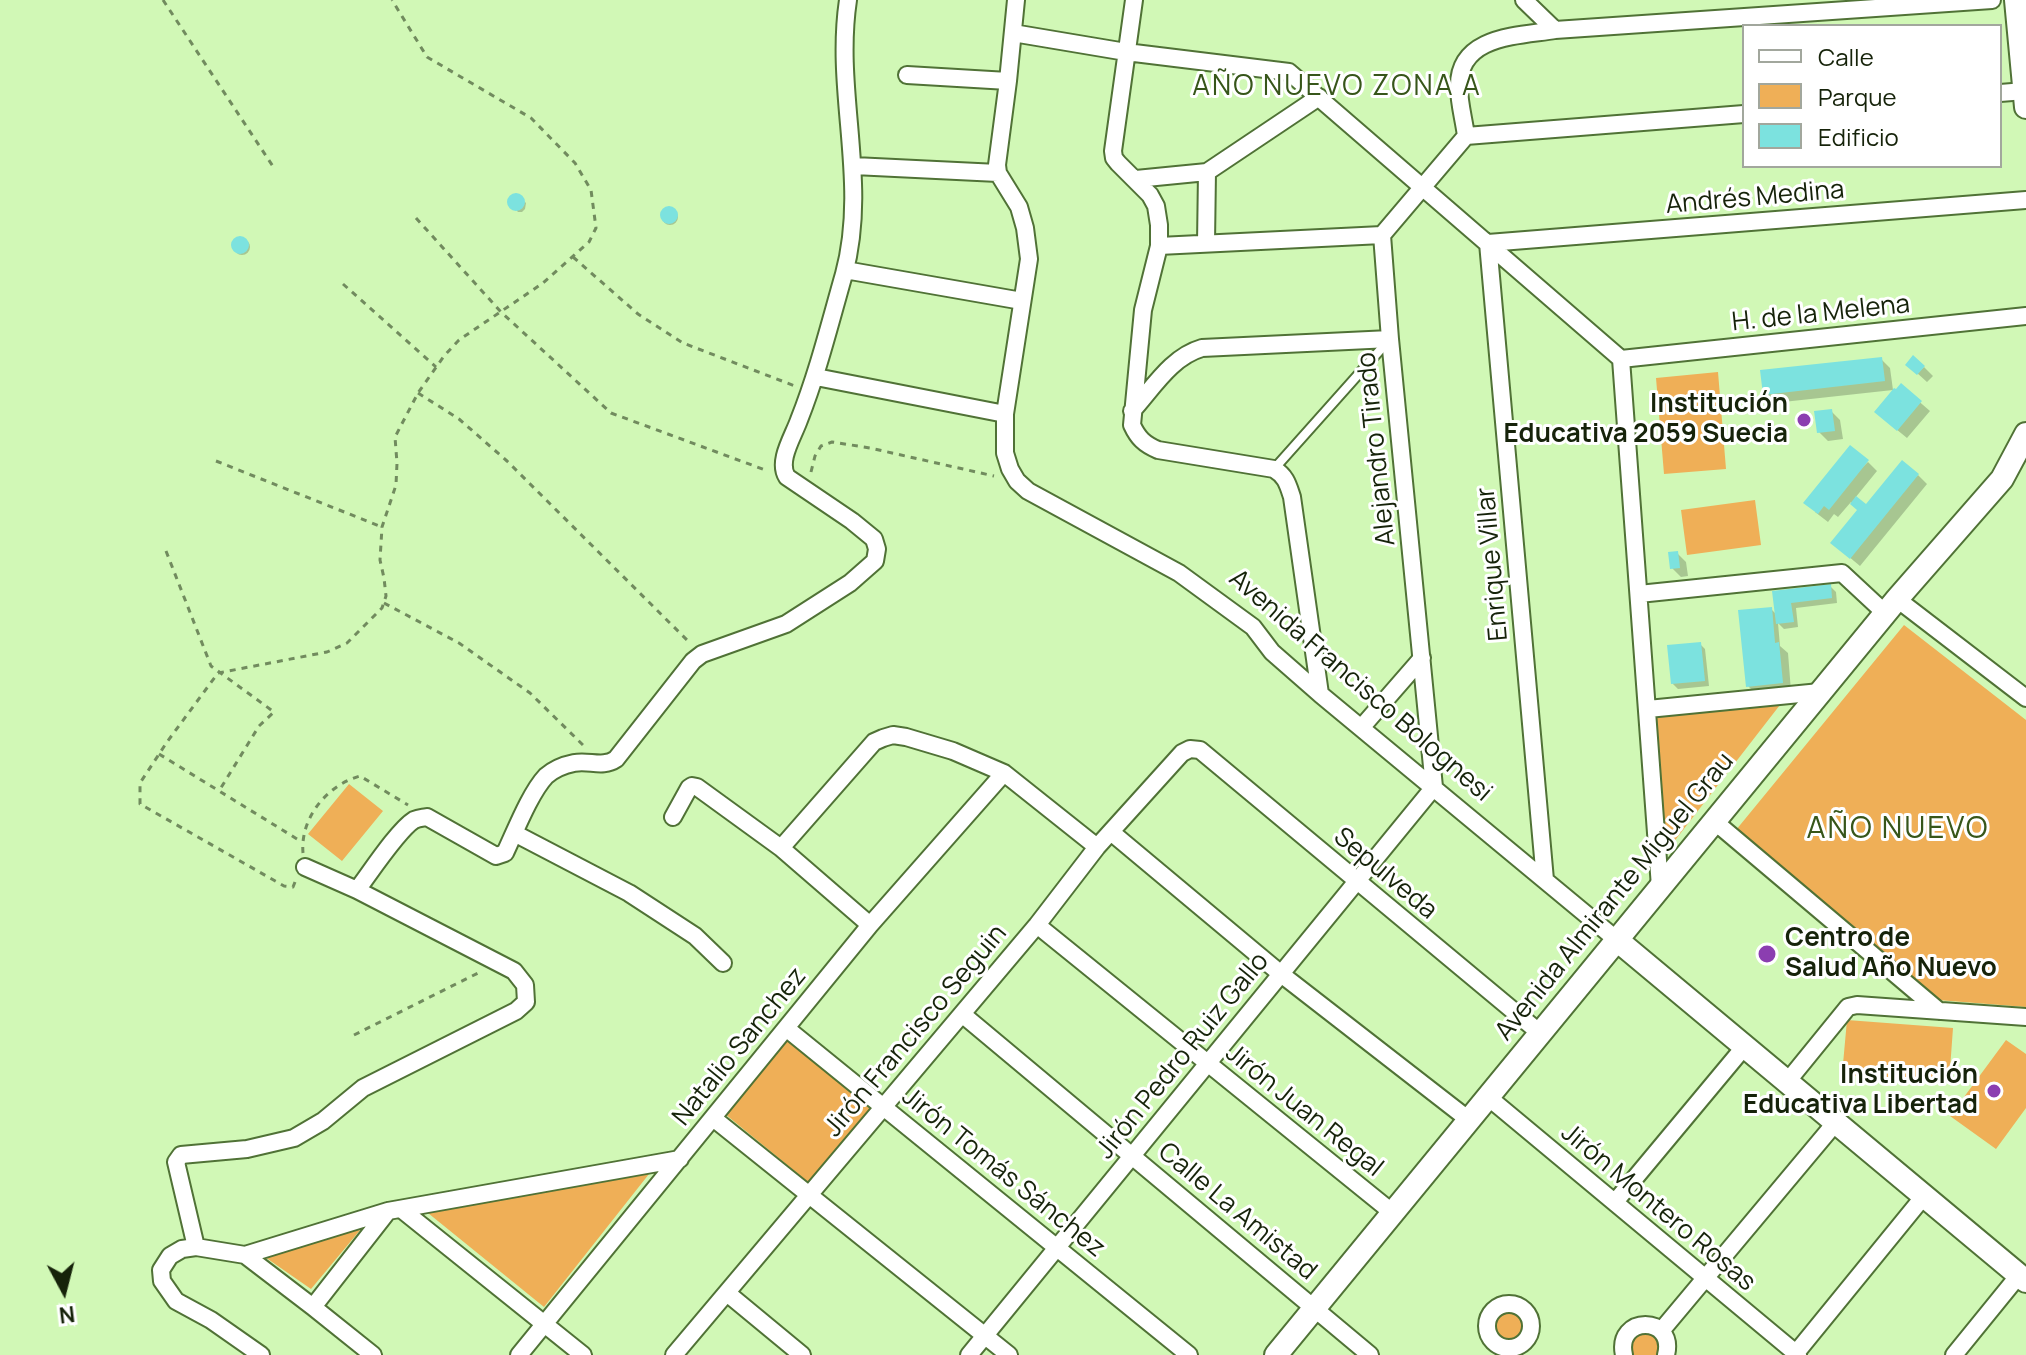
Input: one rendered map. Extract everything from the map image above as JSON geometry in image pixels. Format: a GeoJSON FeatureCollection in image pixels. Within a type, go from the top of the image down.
{"type":"FeatureCollection","features":[{"type":"Feature","properties":{"kind":"street"},"geometry":{"type":"LineString","coordinates":[[357,890],[411,822],[427,817],[496,856],[505,853],[537,789],[547,776],[565,765],[586,762],[609,764],[702,654],[786,624],[850,583],[875,561],[877,549],[874,539],[787,477],[783,471],[785,456],[813,384],[851,242],[854,166],[844,68],[848,0]]}},
{"type":"Feature","properties":{"kind":"street"},"geometry":{"type":"LineString","coordinates":[[1016,0],[997,165],[998,173],[1019,207],[1029,259],[1005,414],[1005,453],[1017,481]]}},
{"type":"Feature","properties":{"kind":"street"},"geometry":{"type":"LineString","coordinates":[[1134,0],[1113,151],[1114,158],[1136,179],[1156,206],[1159,246],[1143,310],[1132,425],[1146,445],[1175,453],[1274,469],[1287,480],[1320,694]]}},
{"type":"Feature","properties":{"kind":"street"},"geometry":{"type":"LineString","coordinates":[[1524,0],[1555,30]]}},
{"type":"Feature","properties":{"kind":"street"},"geometry":{"type":"LineString","coordinates":[[1466,136],[1459,85],[1462,67],[1473,51],[1489,41],[1555,30],[1905,3],[1992,0]]}},
{"type":"Feature","properties":{"kind":"street"},"geometry":{"type":"LineString","coordinates":[[2002,93],[2025,99],[2016,0]]}},
{"type":"Feature","properties":{"kind":"street"},"geometry":{"type":"LineString","coordinates":[[1013,33],[1126,52],[1289,72],[1621,359],[1660,887]]}},
{"type":"Feature","properties":{"kind":"street"},"geometry":{"type":"LineString","coordinates":[[907,75],[1008,81]]}},
{"type":"Feature","properties":{"kind":"street"},"geometry":{"type":"LineString","coordinates":[[1136,179],[1207,172],[1319,97]]}},
{"type":"Feature","properties":{"kind":"street"},"geometry":{"type":"LineString","coordinates":[[1159,246],[1382,235],[1466,136],[1742,114]]}},
{"type":"Feature","properties":{"kind":"street"},"geometry":{"type":"LineString","coordinates":[[854,166],[998,173]]}},
{"type":"Feature","properties":{"kind":"street"},"geometry":{"type":"LineString","coordinates":[[1206,243],[1207,172]]}},
{"type":"Feature","properties":{"kind":"street","name":"Andrés Medina"},"geometry":{"type":"LineString","coordinates":[[1488,243],[2026,200]]}},
{"type":"Feature","properties":{"kind":"street","name":"Alejandro Tirado"},"geometry":{"type":"LineString","coordinates":[[1382,235],[1434,787]]}},
{"type":"Feature","properties":{"kind":"street","name":"Enrique Villar"},"geometry":{"type":"LineString","coordinates":[[1488,243],[1545,880]]}},
{"type":"Feature","properties":{"kind":"street"},"geometry":{"type":"LineString","coordinates":[[845,270],[1022,301]]}},
{"type":"Feature","properties":{"kind":"street","name":"H. de la Melena"},"geometry":{"type":"LineString","coordinates":[[1621,359],[2026,316]]}},
{"type":"Feature","properties":{"kind":"street"},"geometry":{"type":"LineString","coordinates":[[1132,411],[1178,359],[1202,348],[1390,339]]}},
{"type":"Feature","properties":{"kind":"street"},"geometry":{"type":"LineString","coordinates":[[813,384],[1005,414]]}},
{"type":"Feature","properties":{"kind":"street","name":"Avenida Almirante Miguel Grau"},"geometry":{"type":"LineString","coordinates":[[1276,1355],[1891,606],[2002,479],[2026,434]]}},
{"type":"Feature","properties":{"kind":"street","name":"Avenida Almirante Miguel Grau"},"geometry":{"type":"LineString","coordinates":[[2002,479],[2026,470]]}},
{"type":"Feature","properties":{"kind":"street","name":"Avenida Francisco Bolognesi"},"geometry":{"type":"LineString","coordinates":[[1017,481],[1028,491],[1179,573],[1253,627],[1272,652],[1320,694],[2023,1278]]}},
{"type":"Feature","properties":{"kind":"street"},"geometry":{"type":"LineString","coordinates":[[1639,594],[1842,573],[2026,698]]}},
{"type":"Feature","properties":{"kind":"street"},"geometry":{"type":"LineString","coordinates":[[1361,728],[1422,658]]}},
{"type":"Feature","properties":{"kind":"street"},"geometry":{"type":"LineString","coordinates":[[1648,709],[1820,692]]}},
{"type":"Feature","properties":{"kind":"street"},"geometry":{"type":"LineString","coordinates":[[781,848],[874,742],[893,735],[953,751],[1004,773],[1097,847]]}},
{"type":"Feature","properties":{"kind":"street","name":"Jirón Francisco Seguin"},"geometry":{"type":"LineString","coordinates":[[674,1355],[1037,925],[1097,847],[1182,753],[1190,749],[1200,750]]}},
{"type":"Feature","properties":{"kind":"street","name":"Sepulveda"},"geometry":{"type":"LineString","coordinates":[[1200,750],[1540,1033]]}},
{"type":"Feature","properties":{"kind":"street","name":"Natalio Sanchez"},"geometry":{"type":"LineString","coordinates":[[519,1355],[870,925],[1004,773]]}},
{"type":"Feature","properties":{"kind":"street"},"geometry":{"type":"LineString","coordinates":[[673,817],[689,788],[697,787],[781,848],[870,925]]}},
{"type":"Feature","properties":{"kind":"street","name":"Jirón Pedro Ruiz Gallo"},"geometry":{"type":"LineString","coordinates":[[969,1355],[1434,787]]}},
{"type":"Feature","properties":{"kind":"street"},"geometry":{"type":"LineString","coordinates":[[1714,821],[1939,1011]]}},
{"type":"Feature","properties":{"kind":"street"},"geometry":{"type":"LineString","coordinates":[[1111,832],[1281,974],[1469,1120]]}},
{"type":"Feature","properties":{"kind":"street"},"geometry":{"type":"LineString","coordinates":[[514,833],[629,893],[695,936],[723,963]]}},
{"type":"Feature","properties":{"kind":"street"},"geometry":{"type":"LineString","coordinates":[[196,1247],[176,1162],[178,1158],[187,1154],[247,1149],[294,1138],[323,1121],[363,1088],[516,1011],[526,1002],[525,985],[514,971],[357,890],[305,867]]}},
{"type":"Feature","properties":{"kind":"street","name":"Jirón Juan Regal"},"geometry":{"type":"LineString","coordinates":[[1037,925],[1393,1213]]}},
{"type":"Feature","properties":{"kind":"street"},"geometry":{"type":"LineString","coordinates":[[1787,1082],[1848,1007],[1857,1005],[2026,1017]]}},
{"type":"Feature","properties":{"kind":"street","name":"Calle La Amistad"},"geometry":{"type":"LineString","coordinates":[[962,1014],[1370,1355]]}},
{"type":"Feature","properties":{"kind":"street","name":"Jirón Tomás Sánchez"},"geometry":{"type":"LineString","coordinates":[[786,1028],[1189,1355]]}},
{"type":"Feature","properties":{"kind":"street"},"geometry":{"type":"LineString","coordinates":[[1615,1202],[1745,1046]]}},
{"type":"Feature","properties":{"kind":"street","name":"Jirón Montero Rosas"},"geometry":{"type":"LineString","coordinates":[[1488,1097],[1797,1354]]}},
{"type":"Feature","properties":{"kind":"street"},"geometry":{"type":"LineString","coordinates":[[713,1118],[1009,1355]]}},
{"type":"Feature","properties":{"kind":"street"},"geometry":{"type":"LineString","coordinates":[[1661,1331],[1836,1122]]}},
{"type":"Feature","properties":{"kind":"street"},"geometry":{"type":"LineString","coordinates":[[261,1355],[211,1320],[176,1301],[162,1281],[161,1270],[170,1256],[182,1249],[196,1247],[245,1255],[395,1210],[680,1159]]}},
{"type":"Feature","properties":{"kind":"street"},"geometry":{"type":"LineString","coordinates":[[1797,1354],[1924,1196]]}},
{"type":"Feature","properties":{"kind":"street"},"geometry":{"type":"LineString","coordinates":[[313,1307],[395,1210]]}},
{"type":"Feature","properties":{"kind":"street"},"geometry":{"type":"LineString","coordinates":[[395,1210],[583,1355]]}},
{"type":"Feature","properties":{"kind":"street"},"geometry":{"type":"LineString","coordinates":[[245,1255],[373,1355]]}},
{"type":"Feature","properties":{"kind":"street"},"geometry":{"type":"LineString","coordinates":[[1954,1355],[2023,1278]]}},
{"type":"Feature","properties":{"kind":"street"},"geometry":{"type":"LineString","coordinates":[[727,1293],[802,1355]]}},
{"type":"Feature","properties":{"kind":"street"},"geometry":{"type":"LineString","coordinates":[[1624,1355],[1624,1339],[1628,1332],[1648,1324],[1661,1331],[1667,1344],[1666,1355]]}},
{"type":"Feature","properties":{"kind":"lane"},"geometry":{"type":"LineString","coordinates":[[1274,469],[1390,339]]}},
{"type":"Feature","properties":{"kind":"path"},"geometry":{"type":"LineString","coordinates":[[163,0],[274,168]]}},
{"type":"Feature","properties":{"kind":"path"},"geometry":{"type":"LineString","coordinates":[[392,0],[427,57],[531,118],[575,163],[591,190],[596,228],[589,242],[543,283],[459,340],[418,393],[395,437],[396,485],[382,527],[380,560],[386,596],[375,615],[347,643],[327,652],[218,673],[140,783],[140,804],[284,886],[293,887],[305,867],[302,842],[309,819],[321,799],[349,779],[360,776],[427,817]]}},
{"type":"Feature","properties":{"kind":"path"},"geometry":{"type":"LineString","coordinates":[[416,218],[501,312],[611,413],[787,477]]}},
{"type":"Feature","properties":{"kind":"path"},"geometry":{"type":"LineString","coordinates":[[573,256],[638,314],[683,343],[813,384]]}},
{"type":"Feature","properties":{"kind":"path"},"geometry":{"type":"LineString","coordinates":[[343,284],[436,367]]}},
{"type":"Feature","properties":{"kind":"path"},"geometry":{"type":"LineString","coordinates":[[418,393],[459,419],[507,461],[702,654]]}},
{"type":"Feature","properties":{"kind":"path"},"geometry":{"type":"LineString","coordinates":[[805,490],[815,456],[821,446],[832,442],[1017,481]]}},
{"type":"Feature","properties":{"kind":"path"},"geometry":{"type":"LineString","coordinates":[[216,461],[382,527]]}},
{"type":"Feature","properties":{"kind":"path"},"geometry":{"type":"LineString","coordinates":[[166,551],[211,666],[274,712],[259,726],[219,791]]}},
{"type":"Feature","properties":{"kind":"path"},"geometry":{"type":"LineString","coordinates":[[384,603],[459,643],[530,693],[587,749],[586,762]]}},
{"type":"Feature","properties":{"kind":"path"},"geometry":{"type":"LineString","coordinates":[[159,754],[302,842]]}},
{"type":"Feature","properties":{"kind":"path"},"geometry":{"type":"LineString","coordinates":[[354,1035],[499,963]]}},
{"type":"Feature","properties":{"kind":"green space"},"geometry":{"type":"Polygon","coordinates":[[[1718,372],[1726,469],[1664,474],[1656,378],[1718,372]]]}},
{"type":"Feature","properties":{"kind":"green space"},"geometry":{"type":"Polygon","coordinates":[[[1755,500],[1761,545],[1687,555],[1681,510],[1755,500]]]}},
{"type":"Feature","properties":{"kind":"green space"},"geometry":{"type":"Polygon","coordinates":[[[1904,625],[2026,720],[2026,1007],[1938,1000],[1736,830],[1904,625]]]}},
{"type":"Feature","properties":{"kind":"green space"},"geometry":{"type":"Polygon","coordinates":[[[1783,701],[1666,852],[1655,716],[1783,701]]]}},
{"type":"Feature","properties":{"kind":"green space"},"geometry":{"type":"Polygon","coordinates":[[[349,784],[383,811],[342,861],[308,834],[349,784]]]}},
{"type":"Feature","properties":{"kind":"green space"},"geometry":{"type":"Polygon","coordinates":[[[1847,1020],[1953,1028],[1949,1083],[1842,1075],[1847,1020]]]}},
{"type":"Feature","properties":{"kind":"green space"},"geometry":{"type":"Polygon","coordinates":[[[788,1040],[870,1109],[808,1182],[725,1114],[788,1040]]]}},
{"type":"Feature","properties":{"kind":"green space"},"geometry":{"type":"Polygon","coordinates":[[[2006,1040],[2026,1054],[2026,1108],[1996,1149],[1950,1116],[2006,1040]]]}},
{"type":"Feature","properties":{"kind":"green space"},"geometry":{"type":"Polygon","coordinates":[[[649,1174],[544,1307],[428,1213],[649,1174]]]}},
{"type":"Feature","properties":{"kind":"green space"},"geometry":{"type":"Polygon","coordinates":[[[361,1229],[311,1289],[262,1255],[361,1229]]]}},
{"type":"Feature","properties":{"kind":"green space"},"geometry":{"type":"Polygon","coordinates":[[[1509,1311],[1519,1315],[1523,1325],[1519,1335],[1509,1339],[1499,1335],[1495,1325],[1499,1315],[1509,1311]]]}},
{"type":"Feature","properties":{"kind":"green space"},"geometry":{"type":"Polygon","coordinates":[[[1646,1330],[1660,1338],[1659,1355],[1631,1355],[1632,1336],[1646,1330]]]}},
{"type":"Feature","properties":{"kind":"building"},"geometry":{"type":"Polygon","coordinates":[[[516,193],[525,202],[516,211],[507,202],[516,193]]]}},
{"type":"Feature","properties":{"kind":"building"},"geometry":{"type":"Polygon","coordinates":[[[669,206],[678,215],[669,224],[660,215],[669,206]]]}},
{"type":"Feature","properties":{"kind":"building"},"geometry":{"type":"Polygon","coordinates":[[[240,236],[249,245],[240,254],[231,245],[240,236]]]}},
{"type":"Feature","properties":{"kind":"building"},"geometry":{"type":"Polygon","coordinates":[[[1913,355],[1925,366],[1917,375],[1905,365],[1913,355]]]}},
{"type":"Feature","properties":{"kind":"building"},"geometry":{"type":"Polygon","coordinates":[[[1882,357],[1885,381],[1763,395],[1760,370],[1882,357]]]}},
{"type":"Feature","properties":{"kind":"building"},"geometry":{"type":"Polygon","coordinates":[[[1901,383],[1922,401],[1897,431],[1874,412],[1901,383]]]}},
{"type":"Feature","properties":{"kind":"building"},"geometry":{"type":"Polygon","coordinates":[[[1832,409],[1835,431],[1817,433],[1814,411],[1832,409]]]}},
{"type":"Feature","properties":{"kind":"building"},"geometry":{"type":"Polygon","coordinates":[[[1850,445],[1869,460],[1829,510],[1824,506],[1818,514],[1803,503],[1850,445]]]}},
{"type":"Feature","properties":{"kind":"building"},"geometry":{"type":"Polygon","coordinates":[[[1902,460],[1919,474],[1850,559],[1830,543],[1857,510],[1850,504],[1856,496],[1866,504],[1902,460]]]}},
{"type":"Feature","properties":{"kind":"building"},"geometry":{"type":"Polygon","coordinates":[[[1678,551],[1680,568],[1670,569],[1668,552],[1678,551]]]}},
{"type":"Feature","properties":{"kind":"building"},"geometry":{"type":"Polygon","coordinates":[[[1831,584],[1832,598],[1791,603],[1794,622],[1776,624],[1772,591],[1831,584]]]}},
{"type":"Feature","properties":{"kind":"building"},"geometry":{"type":"Polygon","coordinates":[[[1772,607],[1783,683],[1746,687],[1738,610],[1772,607]]]}},
{"type":"Feature","properties":{"kind":"building"},"geometry":{"type":"Polygon","coordinates":[[[1701,642],[1705,681],[1671,684],[1667,645],[1701,642]]]}},
{"type":"Feature","properties":{"kind":"place","name":"Institución Educativa 2059 Suecia"},"geometry":{"type":"Point","coordinates":[1804,420]}},
{"type":"Feature","properties":{"kind":"place","name":"Centro de Salud Año Nuevo"},"geometry":{"type":"Point","coordinates":[1767,954]}},
{"type":"Feature","properties":{"kind":"place","name":"Institución Educativa Libertad"},"geometry":{"type":"Point","coordinates":[1994,1091]}},
{"type":"Feature","properties":{"kind":"district","name":"AÑO NUEVO ZONA A"},"geometry":{"type":"Point","coordinates":[1337,87]}},
{"type":"Feature","properties":{"kind":"district","name":"AÑO NUEVO"},"geometry":{"type":"Point","coordinates":[1898,830]}}]}
